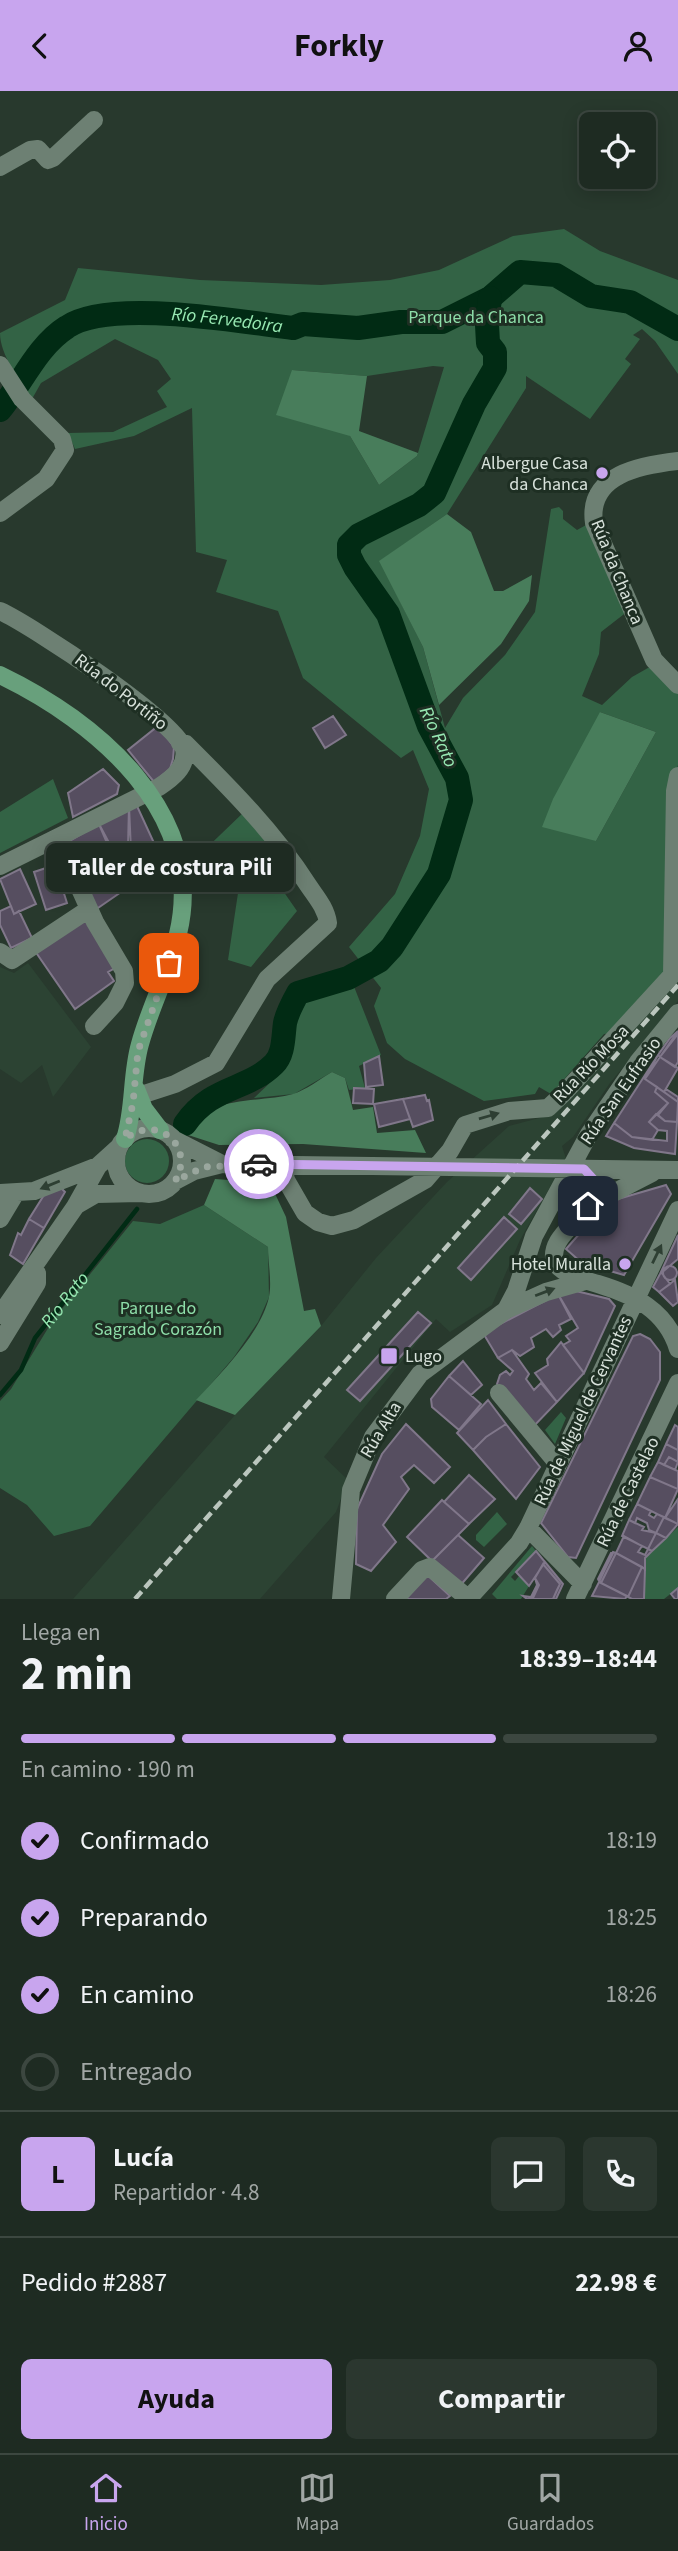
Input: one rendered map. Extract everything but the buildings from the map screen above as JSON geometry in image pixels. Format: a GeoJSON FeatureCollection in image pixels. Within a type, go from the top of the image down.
{"type":"FeatureCollection","features":[{"type":"Feature","properties":{"kind":"main road"},"geometry":{"type":"LineString","coordinates":[[0,675],[52,702],[79,720],[119,757],[148,793],[163,818],[177,858],[182,881],[182,908],[176,944],[138,1051],[136,1089],[122,1143]]}},
{"type":"Feature","properties":{"kind":"main road"},"geometry":{"type":"LineString","coordinates":[[136,1089],[167,1134]]}},
{"type":"Feature","properties":{"kind":"street"},"geometry":{"type":"LineString","coordinates":[[0,167],[30,150],[38,149],[48,160],[53,158],[94,120]]}},
{"type":"Feature","properties":{"kind":"street"},"geometry":{"type":"LineString","coordinates":[[0,513],[46,479],[65,450],[62,439],[22,399],[3,370]]}},
{"type":"Feature","properties":{"kind":"street","name":"Rúa da Chanca"},"geometry":{"type":"LineString","coordinates":[[678,461],[620,472],[597,497],[592,514],[654,660],[678,685]]}},
{"type":"Feature","properties":{"kind":"street","name":"Rúa do Portiño"},"geometry":{"type":"LineString","coordinates":[[0,611],[54,640],[159,721],[180,743],[184,751],[181,769],[172,779],[148,793]]}},
{"type":"Feature","properties":{"kind":"street"},"geometry":{"type":"LineString","coordinates":[[136,1089],[175,1084],[216,1063],[267,979],[328,923],[323,908],[273,836],[187,744],[180,743]]}},
{"type":"Feature","properties":{"kind":"street","name":"Rúa Río Mosa"},"geometry":{"type":"LineString","coordinates":[[284,1164],[286,1180],[305,1213],[318,1222],[332,1226],[354,1220],[422,1173],[450,1151],[465,1125],[509,1111],[548,1108],[672,975],[675,791],[678,776]]}},
{"type":"Feature","properties":{"kind":"street"},"geometry":{"type":"LineString","coordinates":[[0,866],[148,793]]}},
{"type":"Feature","properties":{"kind":"street"},"geometry":{"type":"LineString","coordinates":[[57,838],[89,909],[124,971],[125,983],[116,1003],[94,1025]]}},
{"type":"Feature","properties":{"kind":"street"},"geometry":{"type":"LineString","coordinates":[[0,952],[12,960],[89,909]]}},
{"type":"Feature","properties":{"kind":"street","name":"Rúa San Eufrasio"},"geometry":{"type":"LineString","coordinates":[[506,1310],[516,1291],[534,1236],[589,1134],[638,1062],[675,1019]]}},
{"type":"Feature","properties":{"kind":"street"},"geometry":{"type":"LineString","coordinates":[[0,1315],[75,1207],[98,1166],[141,1129],[167,1134],[222,1164]]}},
{"type":"Feature","properties":{"kind":"street"},"geometry":{"type":"LineString","coordinates":[[167,1134],[178,1146],[182,1164],[175,1181]]}},
{"type":"Feature","properties":{"kind":"street"},"geometry":{"type":"LineString","coordinates":[[122,1143],[116,1165],[119,1175],[129,1188],[140,1193]]}},
{"type":"Feature","properties":{"kind":"street"},"geometry":{"type":"LineString","coordinates":[[75,1207],[96,1194],[159,1192],[194,1171],[222,1164],[284,1164],[422,1173],[584,1169],[678,1170]]}},
{"type":"Feature","properties":{"kind":"street"},"geometry":{"type":"LineString","coordinates":[[0,1219],[8,1193],[34,1191],[98,1166]]}},
{"type":"Feature","properties":{"kind":"street"},"geometry":{"type":"LineString","coordinates":[[584,1169],[596,1182],[588,1206],[561,1240],[553,1258],[563,1271],[636,1298],[663,1318],[678,1349]]}},
{"type":"Feature","properties":{"kind":"street"},"geometry":{"type":"LineString","coordinates":[[588,1206],[654,1171]]}},
{"type":"Feature","properties":{"kind":"street","name":"Rúa de Miguel de Cervantes"},"geometry":{"type":"LineString","coordinates":[[468,1599],[519,1543],[678,1210]]}},
{"type":"Feature","properties":{"kind":"street"},"geometry":{"type":"LineString","coordinates":[[0,1343],[37,1283],[36,1264]]}},
{"type":"Feature","properties":{"kind":"street"},"geometry":{"type":"LineString","coordinates":[[506,1310],[546,1292],[586,1280]]}},
{"type":"Feature","properties":{"kind":"street","name":"Rúa Alta"},"geometry":{"type":"LineString","coordinates":[[341,1599],[351,1490],[373,1437],[420,1374],[506,1310]]}},
{"type":"Feature","properties":{"kind":"street","name":"Rúa de Castelao"},"geometry":{"type":"LineString","coordinates":[[579,1591],[678,1383]]}},
{"type":"Feature","properties":{"kind":"street"},"geometry":{"type":"LineString","coordinates":[[499,1393],[558,1464]]}},
{"type":"Feature","properties":{"kind":"street"},"geometry":{"type":"LineString","coordinates":[[527,1528],[579,1591]]}},
{"type":"Feature","properties":{"kind":"street"},"geometry":{"type":"LineString","coordinates":[[395,1599],[422,1570],[430,1567],[468,1599]]}},
{"type":"Feature","properties":{"kind":"shaded area"},"geometry":{"type":"Polygon","coordinates":[[[28,963],[91,1047],[53,1097],[42,1065],[21,1083],[0,1069],[0,967],[14,973],[28,963]]]}},
{"type":"Feature","properties":{"kind":"shaded area"},"geometry":{"type":"Polygon","coordinates":[[[678,974],[678,1001],[610,1083],[573,1137],[562,1146],[566,1159],[520,1240],[492,1305],[450,1332],[436,1319],[324,1457],[348,1480],[336,1512],[260,1599],[73,1599],[235,1415],[321,1326],[376,1258],[447,1182],[509,1126],[543,1117],[678,974]]]}},
{"type":"Feature","properties":{"kind":"green space","name":"Parque da Chanca"},"geometry":{"type":"Polygon","coordinates":[[[564,229],[600,251],[678,280],[678,374],[655,341],[642,329],[633,335],[640,339],[625,359],[631,364],[590,419],[526,376],[526,388],[447,514],[380,561],[423,647],[445,728],[463,698],[505,655],[535,612],[551,509],[559,507],[563,511],[563,519],[577,530],[588,524],[628,611],[601,632],[599,654],[582,696],[602,705],[632,677],[655,664],[678,691],[678,765],[672,788],[669,971],[615,1033],[604,1034],[551,1094],[539,1087],[535,1094],[484,1101],[405,1059],[387,1043],[374,1006],[381,988],[349,947],[395,894],[420,836],[429,789],[413,750],[401,758],[303,678],[278,611],[216,592],[227,560],[196,552],[192,408],[134,436],[75,449],[68,433],[113,432],[167,407],[157,391],[171,379],[158,360],[115,339],[41,383],[32,399],[7,359],[0,333],[65,300],[78,268],[200,280],[321,285],[390,280],[439,270],[513,236],[564,229]],[[433,366],[367,376],[292,370],[350,436],[379,485],[417,456],[444,367],[433,366]],[[600,712],[596,841],[656,732],[600,712]]]}},
{"type":"Feature","properties":{"kind":"green space"},"geometry":{"type":"Polygon","coordinates":[[[292,370],[367,376],[359,431],[418,453],[417,456],[379,485],[350,436],[276,415],[292,370]]]}},
{"type":"Feature","properties":{"kind":"green space"},"geometry":{"type":"Polygon","coordinates":[[[447,514],[471,532],[494,591],[503,591],[532,575],[529,601],[501,644],[439,705],[423,647],[379,561],[447,514]]]}},
{"type":"Feature","properties":{"kind":"green space"},"geometry":{"type":"Polygon","coordinates":[[[600,712],[656,732],[596,841],[542,827],[553,799],[600,712]]]}},
{"type":"Feature","properties":{"kind":"green space"},"geometry":{"type":"Polygon","coordinates":[[[53,779],[68,818],[0,853],[0,812],[53,779]]]}},
{"type":"Feature","properties":{"kind":"green space"},"geometry":{"type":"Polygon","coordinates":[[[245,811],[288,862],[263,880],[272,892],[279,885],[297,911],[251,967],[228,960],[238,893],[201,890],[194,860],[245,811]]]}},
{"type":"Feature","properties":{"kind":"green space"},"geometry":{"type":"Polygon","coordinates":[[[353,984],[381,1055],[359,1066],[365,1088],[349,1090],[345,1078],[332,1072],[294,1094],[254,1098],[276,1077],[293,1011],[301,996],[353,984]]]}},
{"type":"Feature","properties":{"kind":"green space"},"geometry":{"type":"Polygon","coordinates":[[[332,1072],[345,1078],[353,1110],[373,1107],[377,1133],[415,1130],[426,1153],[303,1144],[219,1145],[185,1134],[193,1121],[218,1107],[293,1094],[332,1072]]]}},
{"type":"Feature","properties":{"kind":"green space"},"geometry":{"type":"Polygon","coordinates":[[[147,1139],[163,1145],[169,1161],[163,1177],[147,1183],[131,1177],[125,1161],[131,1145],[147,1139]]]}},
{"type":"Feature","properties":{"kind":"green space"},"geometry":{"type":"Polygon","coordinates":[[[215,1179],[270,1183],[286,1217],[304,1311],[315,1309],[321,1326],[235,1415],[196,1400],[239,1352],[265,1311],[270,1291],[268,1247],[204,1205],[215,1179]]]}},
{"type":"Feature","properties":{"kind":"green space","name":"Parque do Sagrado Corazón"},"geometry":{"type":"Polygon","coordinates":[[[204,1205],[268,1247],[269,1297],[258,1322],[234,1357],[90,1526],[54,1536],[27,1505],[0,1488],[0,1401],[11,1389],[53,1320],[133,1221],[160,1224],[204,1205]]]}},
{"type":"Feature","properties":{"kind":"green space"},"geometry":{"type":"Polygon","coordinates":[[[561,1412],[566,1418],[555,1444],[545,1430],[561,1412]]]}},
{"type":"Feature","properties":{"kind":"green space"},"geometry":{"type":"Polygon","coordinates":[[[497,1512],[507,1524],[484,1547],[476,1540],[476,1535],[497,1512]]]}},
{"type":"Feature","properties":{"kind":"green space"},"geometry":{"type":"Polygon","coordinates":[[[678,1527],[678,1588],[664,1599],[644,1599],[645,1558],[678,1527]]]}},
{"type":"Feature","properties":{"kind":"green space"},"geometry":{"type":"Polygon","coordinates":[[[532,1546],[536,1551],[511,1577],[515,1581],[519,1576],[529,1586],[521,1599],[497,1599],[492,1594],[532,1546]]]}},
{"type":"Feature","properties":{"kind":"waterway","name":"Río Fervedoira"},"geometry":{"type":"LineString","coordinates":[[0,410],[38,354],[56,335],[87,318],[113,314],[176,314],[293,328],[303,324],[358,328],[401,322],[442,322],[490,298],[520,272],[556,275],[591,296],[630,302],[678,329]]}},
{"type":"Feature","properties":{"kind":"waterway","name":"Río Rato"},"geometry":{"type":"LineString","coordinates":[[185,1124],[206,1102],[264,1073],[274,1064],[281,1050],[287,1015],[298,993],[348,978],[379,961],[392,947],[439,874],[461,800],[457,778],[429,726],[388,614],[355,567],[349,555],[349,545],[359,535],[419,505],[434,493],[474,404],[495,368],[495,352],[488,343],[490,298]]}},
{"type":"Feature","properties":{"kind":"waterway","name":"Río Rato"},"geometry":{"type":"LineString","coordinates":[[0,1395],[21,1370],[35,1338],[137,1209]]}},
{"type":"Feature","properties":{"kind":"railway"},"geometry":{"type":"LineString","coordinates":[[135,1599],[678,985]]}},
{"type":"Feature","properties":{"kind":"way so far"},"geometry":{"type":"LineString","coordinates":[[169,963],[138,1051],[133,1103],[125,1139],[141,1129],[151,1128],[167,1133],[178,1146],[181,1155],[180,1173],[175,1181],[204,1167],[259,1164]]}},
{"type":"Feature","properties":{"kind":"place","name":"Albergue Casa da Chanca"},"geometry":{"type":"Point","coordinates":[602,473]}},
{"type":"Feature","properties":{"kind":"place","name":"Taller de costura Pili"},"geometry":{"type":"Point","coordinates":[169,963]}},
{"type":"Feature","properties":{"kind":"place","name":"Hotel Muralla"},"geometry":{"type":"Point","coordinates":[625,1264]}},
{"type":"Feature","properties":{"kind":"place","name":"Lugo"},"geometry":{"type":"Point","coordinates":[389,1356]}},
{"type":"Feature","properties":{"kind":"route"},"geometry":{"type":"LineString","coordinates":[[259,1164],[584,1169],[596,1182],[595,1192],[588,1206]]}}]}
